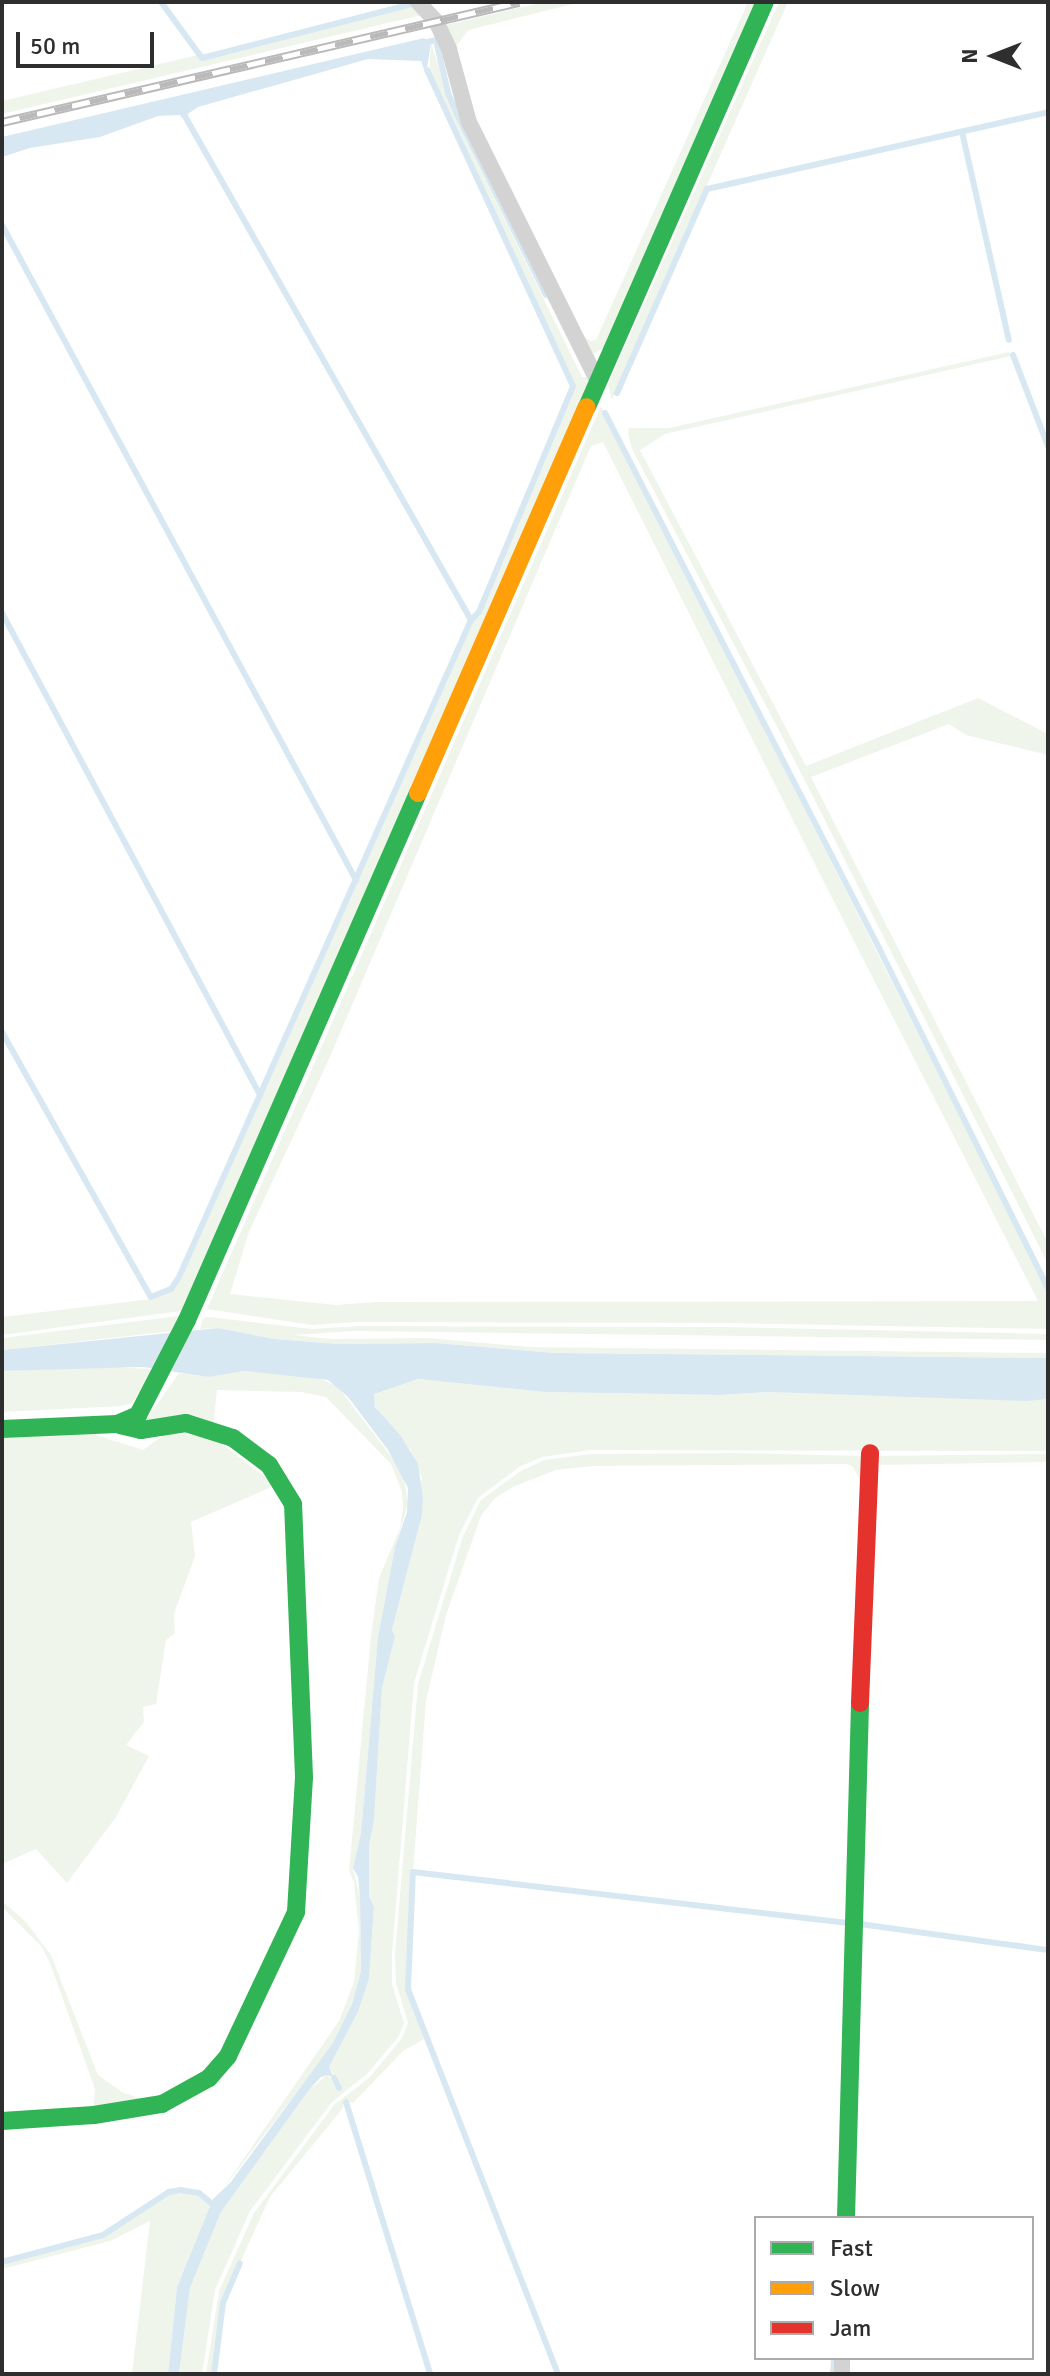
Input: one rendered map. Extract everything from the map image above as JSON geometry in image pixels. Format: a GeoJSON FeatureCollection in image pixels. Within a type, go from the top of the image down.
{"type":"FeatureCollection","features":[{"type":"Feature","properties":{"kind":"street"},"geometry":{"type":"LineString","coordinates":[[418,2],[436,21],[449,49],[469,122],[598,382]]}},
{"type":"Feature","properties":{"kind":"street"},"geometry":{"type":"LineString","coordinates":[[117,1424],[138,1415],[187,1320],[765,2]]}},
{"type":"Feature","properties":{"kind":"street"},"geometry":{"type":"LineString","coordinates":[[2,1429],[117,1424],[141,1430],[165,1423],[186,1423],[233,1438],[269,1465],[293,1504],[304,1777],[296,1912],[228,2056],[209,2078],[162,2104],[68,2118],[2,2121]]}},
{"type":"Feature","properties":{"kind":"street"},"geometry":{"type":"LineString","coordinates":[[846,2216],[854,1870],[870,1453]]}},
{"type":"Feature","properties":{"kind":"shaded area"},"geometry":{"type":"Polygon","coordinates":[[[544,2],[581,2],[469,30],[456,46],[445,25],[544,2]]]}},
{"type":"Feature","properties":{"kind":"shaded area"},"geometry":{"type":"Polygon","coordinates":[[[748,2],[756,2],[604,348],[592,354],[578,332],[590,341],[596,340],[748,2]]]}},
{"type":"Feature","properties":{"kind":"shaded area"},"geometry":{"type":"Polygon","coordinates":[[[779,2],[788,2],[612,400],[608,385],[779,2]]]}},
{"type":"Feature","properties":{"kind":"shaded area"},"geometry":{"type":"Polygon","coordinates":[[[415,6],[422,15],[2,114],[2,101],[198,55],[202,60],[415,6]]]}},
{"type":"Feature","properties":{"kind":"shaded area"},"geometry":{"type":"Polygon","coordinates":[[[424,38],[431,43],[426,75],[421,61],[368,59],[198,107],[182,118],[180,115],[158,116],[100,137],[30,148],[2,157],[2,137],[424,38]]]}},
{"type":"Feature","properties":{"kind":"shaded area"},"geometry":{"type":"Polygon","coordinates":[[[431,43],[457,122],[582,377],[587,377],[589,382],[181,1311],[2,1335],[2,1317],[151,1299],[171,1290],[180,1278],[472,620],[480,612],[574,386],[429,73],[431,43]]]}},
{"type":"Feature","properties":{"kind":"shaded area"},"geometry":{"type":"Polygon","coordinates":[[[1009,352],[1011,356],[665,434],[640,450],[806,766],[978,698],[1048,734],[1048,755],[966,735],[949,724],[811,777],[1048,1243],[1048,1264],[799,769],[632,449],[628,433],[629,428],[669,428],[1009,352]]]}},
{"type":"Feature","properties":{"kind":"shaded area"},"geometry":{"type":"Polygon","coordinates":[[[601,406],[1048,1291],[1048,1329],[724,1323],[359,1322],[312,1325],[207,1309],[601,406]],[[603,442],[591,446],[329,1059],[249,1232],[230,1294],[336,1305],[375,1302],[1038,1301],[603,442]]]}},
{"type":"Feature","properties":{"kind":"shaded area"},"geometry":{"type":"Polygon","coordinates":[[[179,1316],[174,1331],[2,1350],[2,1338],[179,1316]]]}},
{"type":"Feature","properties":{"kind":"shaded area"},"geometry":{"type":"Polygon","coordinates":[[[203,1318],[312,1329],[359,1326],[724,1327],[1048,1334],[1048,1340],[354,1331],[294,1335],[330,1339],[428,1338],[530,1347],[1048,1353],[1048,1358],[555,1353],[436,1343],[338,1344],[275,1339],[218,1328],[200,1329],[203,1318]]]}},
{"type":"Feature","properties":{"kind":"shaded area"},"geometry":{"type":"Polygon","coordinates":[[[218,1328],[275,1339],[338,1344],[436,1343],[555,1353],[1048,1358],[1048,1399],[1027,1401],[770,1392],[721,1395],[544,1392],[418,1379],[374,1394],[375,1407],[401,1436],[418,1464],[423,1497],[422,1515],[392,1630],[395,1637],[382,1688],[374,1821],[369,1846],[369,1896],[374,1907],[369,1979],[358,2012],[329,2067],[334,2078],[328,2075],[321,2077],[309,2090],[221,2212],[190,2288],[179,2374],[168,2374],[177,2287],[213,2199],[230,2183],[333,2043],[352,2004],[361,1971],[360,1897],[358,1877],[353,1868],[361,1833],[378,1637],[395,1547],[407,1512],[408,1488],[388,1450],[348,1397],[328,1380],[245,1371],[208,1377],[143,1367],[2,1371],[2,1350],[218,1328]]]}},
{"type":"Feature","properties":{"kind":"shaded area"},"geometry":{"type":"Polygon","coordinates":[[[99,1367],[156,1369],[132,1403],[123,1406],[2,1412],[2,1371],[99,1367]]]}},
{"type":"Feature","properties":{"kind":"shaded area"},"geometry":{"type":"Polygon","coordinates":[[[245,1371],[315,1376],[338,1387],[403,1472],[408,1504],[395,1547],[378,1637],[361,1833],[353,1868],[360,1897],[361,1971],[352,2004],[334,2043],[220,2193],[339,2021],[354,1982],[359,1931],[354,1882],[349,1871],[371,1636],[379,1578],[400,1528],[403,1508],[402,1492],[391,1464],[326,1397],[301,1392],[217,1390],[213,1427],[141,1427],[179,1373],[208,1377],[245,1371]]]}},
{"type":"Feature","properties":{"kind":"shaded area"},"geometry":{"type":"Polygon","coordinates":[[[418,1379],[544,1392],[721,1395],[770,1392],[1048,1399],[1048,1451],[590,1450],[542,1457],[519,1467],[478,1498],[459,1535],[414,1683],[392,1954],[392,1984],[404,2023],[399,2036],[367,2074],[332,2102],[250,2211],[215,2290],[202,2374],[179,2374],[190,2288],[221,2212],[309,2090],[328,2074],[336,2089],[341,2088],[329,2067],[358,2012],[369,1979],[374,1907],[369,1896],[369,1846],[374,1821],[382,1688],[395,1637],[392,1630],[414,1545],[422,1478],[410,1449],[382,1418],[373,1401],[374,1394],[381,1389],[418,1379]]]}},
{"type":"Feature","properties":{"kind":"shaded area"},"geometry":{"type":"Polygon","coordinates":[[[90,1433],[143,1450],[165,1434],[210,1435],[273,1483],[269,1488],[191,1522],[195,1556],[174,1614],[175,1633],[166,1640],[156,1704],[143,1707],[144,1722],[126,1745],[149,1756],[116,1817],[67,1883],[36,1849],[2,1864],[2,1435],[90,1433]]]}},
{"type":"Feature","properties":{"kind":"shaded area"},"geometry":{"type":"Polygon","coordinates":[[[590,1454],[864,1456],[864,1487],[853,1467],[847,1464],[593,1466],[556,1470],[515,1486],[495,1498],[481,1516],[446,1615],[426,1701],[406,1963],[408,1992],[424,2039],[403,2051],[353,2103],[344,2101],[343,2108],[270,2197],[222,2302],[213,2374],[206,2374],[219,2291],[254,2213],[334,2105],[370,2077],[402,2038],[408,2023],[396,1983],[395,1954],[418,1684],[463,1536],[481,1500],[521,1471],[544,1460],[590,1454]]]}},
{"type":"Feature","properties":{"kind":"shaded area"},"geometry":{"type":"Polygon","coordinates":[[[1048,1454],[1048,1462],[881,1465],[873,1456],[1048,1454]]]}},
{"type":"Feature","properties":{"kind":"shaded area"},"geometry":{"type":"Polygon","coordinates":[[[2,1901],[26,1922],[51,1955],[98,2075],[122,2092],[149,2102],[93,2111],[95,2089],[50,1963],[41,1946],[2,1907],[2,1901]]]}},
{"type":"Feature","properties":{"kind":"shaded area"},"geometry":{"type":"Polygon","coordinates":[[[180,2191],[199,2195],[211,2205],[177,2287],[168,2374],[132,2374],[150,2221],[110,2241],[2,2269],[2,2264],[31,2253],[104,2236],[154,2200],[180,2191]]]}},
{"type":"Feature","properties":{"kind":"waterway"},"geometry":{"type":"LineString","coordinates":[[161,2],[202,58],[409,5]]}},
{"type":"Feature","properties":{"kind":"waterway"},"geometry":{"type":"LineString","coordinates":[[423,43],[436,40],[448,93],[460,121],[546,295]]}},
{"type":"Feature","properties":{"kind":"waterway"},"geometry":{"type":"LineString","coordinates":[[2,1032],[151,1297],[171,1289],[471,620],[479,612],[573,386],[427,70]]}},
{"type":"Feature","properties":{"kind":"waterway"},"geometry":{"type":"LineString","coordinates":[[182,111],[471,620]]}},
{"type":"Feature","properties":{"kind":"waterway"},"geometry":{"type":"LineString","coordinates":[[617,393],[707,189],[1048,112]]}},
{"type":"Feature","properties":{"kind":"waterway"},"geometry":{"type":"LineString","coordinates":[[962,132],[1009,340]]}},
{"type":"Feature","properties":{"kind":"waterway"},"geometry":{"type":"LineString","coordinates":[[2,225],[356,880]]}},
{"type":"Feature","properties":{"kind":"waterway"},"geometry":{"type":"LineString","coordinates":[[1013,355],[1048,446]]}},
{"type":"Feature","properties":{"kind":"waterway"},"geometry":{"type":"LineString","coordinates":[[605,413],[880,950],[1048,1289]]}},
{"type":"Feature","properties":{"kind":"waterway"},"geometry":{"type":"LineString","coordinates":[[2,613],[260,1095]]}},
{"type":"Feature","properties":{"kind":"waterway"},"geometry":{"type":"LineString","coordinates":[[558,2374],[408,1989],[413,1872],[848,1923]]}},
{"type":"Feature","properties":{"kind":"waterway"},"geometry":{"type":"LineString","coordinates":[[860,1924],[1048,1950]]}},
{"type":"Feature","properties":{"kind":"waterway"},"geometry":{"type":"LineString","coordinates":[[334,2078],[339,2088]]}},
{"type":"Feature","properties":{"kind":"waterway"},"geometry":{"type":"LineString","coordinates":[[346,2102],[430,2374]]}},
{"type":"Feature","properties":{"kind":"waterway"},"geometry":{"type":"LineString","coordinates":[[2,2262],[103,2235],[169,2192],[199,2193],[216,2207]]}},
{"type":"Feature","properties":{"kind":"waterway"},"geometry":{"type":"LineString","coordinates":[[214,2374],[223,2303],[240,2263]]}},
{"type":"Feature","properties":{"kind":"waterway"},"geometry":{"type":"LineString","coordinates":[[833,2374],[834,2360]]}},
{"type":"Feature","properties":{"kind":"railway"},"geometry":{"type":"LineString","coordinates":[[2,122],[519,2]]}},
{"type":"Feature","properties":{"kind":"traffic: fast"},"geometry":{"type":"LineString","coordinates":[[587,407],[765,2]]}},
{"type":"Feature","properties":{"kind":"traffic: fast"},"geometry":{"type":"LineString","coordinates":[[2,1429],[117,1424],[138,1415],[187,1320],[418,793]]}},
{"type":"Feature","properties":{"kind":"traffic: fast"},"geometry":{"type":"LineString","coordinates":[[2,2121],[94,2115],[162,2104],[209,2078],[228,2056],[296,1912],[304,1777],[293,1504],[269,1465],[233,1438],[186,1423],[141,1430],[120,1425]]}},
{"type":"Feature","properties":{"kind":"traffic: fast"},"geometry":{"type":"LineString","coordinates":[[846,2216],[860,1703]]}},
{"type":"Feature","properties":{"kind":"traffic: slow"},"geometry":{"type":"LineString","coordinates":[[418,793],[587,407]]}},
{"type":"Feature","properties":{"kind":"traffic: jam"},"geometry":{"type":"LineString","coordinates":[[860,1703],[870,1453]]}}]}
